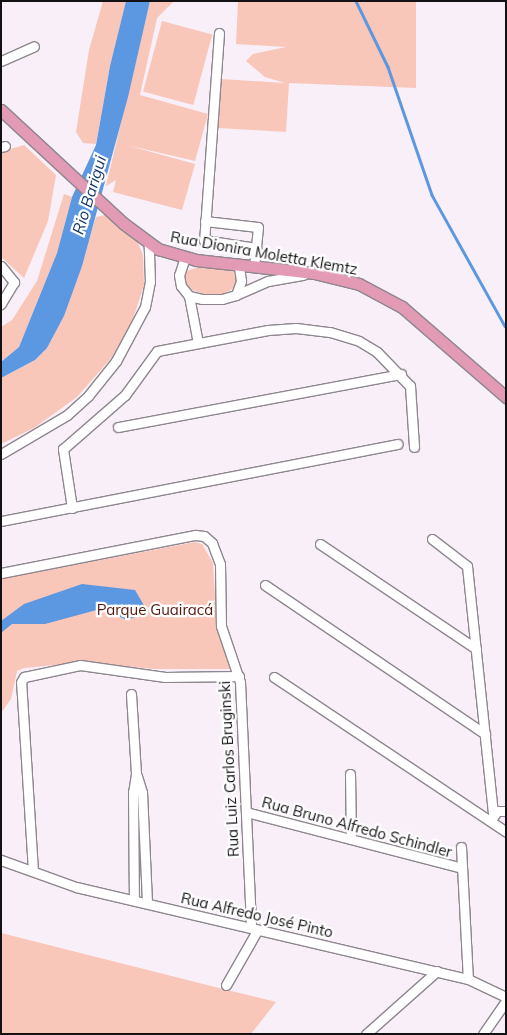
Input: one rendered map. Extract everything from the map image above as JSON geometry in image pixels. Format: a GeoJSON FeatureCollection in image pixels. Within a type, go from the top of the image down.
{"type":"FeatureCollection","features":[{"type":"Feature","properties":{"kind":"main road","name":"Rua Dionira Moletta Klemtz"},"geometry":{"type":"LineString","coordinates":[[1,110],[111,212],[149,244],[185,258],[239,266],[314,273],[359,284],[388,298],[415,317],[459,360],[506,398]]}},
{"type":"Feature","properties":{"kind":"street"},"geometry":{"type":"LineString","coordinates":[[219,33],[204,240],[256,248]]}},
{"type":"Feature","properties":{"kind":"street"},"geometry":{"type":"LineString","coordinates":[[1,61],[34,46]]}},
{"type":"Feature","properties":{"kind":"street"},"geometry":{"type":"LineString","coordinates":[[205,221],[258,226],[254,267]]}},
{"type":"Feature","properties":{"kind":"street"},"geometry":{"type":"LineString","coordinates":[[1,454],[67,415],[112,366],[129,341],[145,307],[150,282],[149,244]]}},
{"type":"Feature","properties":{"kind":"street"},"geometry":{"type":"LineString","coordinates":[[185,258],[179,280],[189,296],[198,343]]}},
{"type":"Feature","properties":{"kind":"street"},"geometry":{"type":"LineString","coordinates":[[1,266],[14,282],[1,304]]}},
{"type":"Feature","properties":{"kind":"street"},"geometry":{"type":"LineString","coordinates":[[236,295],[241,281],[239,266]]}},
{"type":"Feature","properties":{"kind":"street"},"geometry":{"type":"LineString","coordinates":[[189,296],[214,300],[236,295],[268,281],[314,273]]}},
{"type":"Feature","properties":{"kind":"street"},"geometry":{"type":"LineString","coordinates":[[72,508],[63,450],[125,395],[158,351],[276,328],[314,330],[359,341],[377,352],[401,374],[410,386],[414,447]]}},
{"type":"Feature","properties":{"kind":"street"},"geometry":{"type":"LineString","coordinates":[[118,426],[401,374]]}},
{"type":"Feature","properties":{"kind":"street"},"geometry":{"type":"LineString","coordinates":[[1,522],[398,444]]}},
{"type":"Feature","properties":{"kind":"street","name":"Rua Luiz Carlos Bruginski"},"geometry":{"type":"LineString","coordinates":[[1,573],[195,535],[208,538],[218,555],[221,626],[239,676],[254,928]]}},
{"type":"Feature","properties":{"kind":"street"},"geometry":{"type":"LineString","coordinates":[[432,539],[466,563],[485,734],[502,809],[501,826]]}},
{"type":"Feature","properties":{"kind":"street"},"geometry":{"type":"LineString","coordinates":[[320,544],[476,649]]}},
{"type":"Feature","properties":{"kind":"street"},"geometry":{"type":"LineString","coordinates":[[265,585],[485,734]]}},
{"type":"Feature","properties":{"kind":"street"},"geometry":{"type":"LineString","coordinates":[[32,871],[22,680],[37,672],[80,665],[165,677],[239,676]]}},
{"type":"Feature","properties":{"kind":"street"},"geometry":{"type":"LineString","coordinates":[[274,677],[501,826],[506,832]]}},
{"type":"Feature","properties":{"kind":"street"},"geometry":{"type":"LineString","coordinates":[[131,694],[136,774],[133,792],[134,900]]}},
{"type":"Feature","properties":{"kind":"street"},"geometry":{"type":"LineString","coordinates":[[136,774],[142,792],[147,903]]}},
{"type":"Feature","properties":{"kind":"street"},"geometry":{"type":"LineString","coordinates":[[350,774],[351,839]]}},
{"type":"Feature","properties":{"kind":"street","name":"Rua Bruno Alfredo Schindler"},"geometry":{"type":"LineString","coordinates":[[246,812],[462,868]]}},
{"type":"Feature","properties":{"kind":"street"},"geometry":{"type":"LineString","coordinates":[[461,847],[468,979]]}},
{"type":"Feature","properties":{"kind":"street","name":"Rua Alfredo José Pinto"},"geometry":{"type":"LineString","coordinates":[[1,860],[76,887],[468,979],[506,997]]}},
{"type":"Feature","properties":{"kind":"street"},"geometry":{"type":"LineString","coordinates":[[226,985],[254,928]]}},
{"type":"Feature","properties":{"kind":"street"},"geometry":{"type":"LineString","coordinates":[[366,1034],[437,971]]}},
{"type":"Feature","properties":{"kind":"street"},"geometry":{"type":"LineString","coordinates":[[483,1034],[506,1001]]}},
{"type":"Feature","properties":{"kind":"green space"},"geometry":{"type":"Polygon","coordinates":[[[103,1],[126,1],[110,66],[96,144],[83,143],[76,132],[89,50],[103,1]]]}},
{"type":"Feature","properties":{"kind":"green space"},"geometry":{"type":"Polygon","coordinates":[[[150,1],[174,1],[157,18],[140,95],[208,114],[195,161],[126,145],[195,164],[182,210],[113,192],[116,180],[106,186],[150,1]]]}},
{"type":"Feature","properties":{"kind":"green space"},"geometry":{"type":"Polygon","coordinates":[[[238,1],[416,1],[416,88],[289,83],[286,132],[218,128],[221,79],[285,83],[265,77],[246,61],[253,54],[286,47],[236,44],[238,1]]]}},
{"type":"Feature","properties":{"kind":"green space"},"geometry":{"type":"Polygon","coordinates":[[[162,21],[212,34],[193,105],[143,92],[162,21]]]}},
{"type":"Feature","properties":{"kind":"green space"},"geometry":{"type":"Polygon","coordinates":[[[24,145],[56,175],[48,221],[24,278],[1,257],[1,152],[24,145]]]}},
{"type":"Feature","properties":{"kind":"green space"},"geometry":{"type":"Polygon","coordinates":[[[64,194],[72,197],[57,253],[19,347],[1,362],[1,327],[12,320],[37,281],[64,194]]]}},
{"type":"Feature","properties":{"kind":"green space"},"geometry":{"type":"Polygon","coordinates":[[[105,215],[137,241],[143,255],[144,285],[132,322],[112,357],[77,397],[34,428],[1,444],[1,378],[35,360],[47,348],[64,316],[96,217],[105,215]]]}},
{"type":"Feature","properties":{"kind":"green space"},"geometry":{"type":"Polygon","coordinates":[[[199,267],[232,270],[237,278],[236,287],[221,295],[206,295],[192,290],[184,281],[184,272],[199,267]]]}},
{"type":"Feature","properties":{"kind":"green space","name":"Parque Guairacá"},"geometry":{"type":"Polygon","coordinates":[[[195,542],[202,544],[213,563],[217,630],[230,669],[153,669],[86,662],[24,668],[17,671],[11,699],[1,713],[1,579],[195,542]]]}},
{"type":"Feature","properties":{"kind":"green space"},"geometry":{"type":"Polygon","coordinates":[[[1,933],[276,1002],[251,1034],[1,1034],[1,933]]]}},
{"type":"Feature","properties":{"kind":"water","name":"Rio Barigui"},"geometry":{"type":"Polygon","coordinates":[[[126,1],[150,1],[128,97],[82,266],[64,316],[47,348],[35,360],[1,378],[1,362],[19,347],[57,253],[72,197],[96,145],[110,66],[126,1]]]}},
{"type":"Feature","properties":{"kind":"water"},"geometry":{"type":"Polygon","coordinates":[[[82,584],[135,590],[145,607],[143,615],[126,620],[104,608],[45,624],[12,624],[1,633],[1,621],[24,604],[82,584]]]}},
{"type":"Feature","properties":{"kind":"waterway"},"geometry":{"type":"LineString","coordinates":[[356,1],[388,67],[432,195],[505,326]]}}]}
